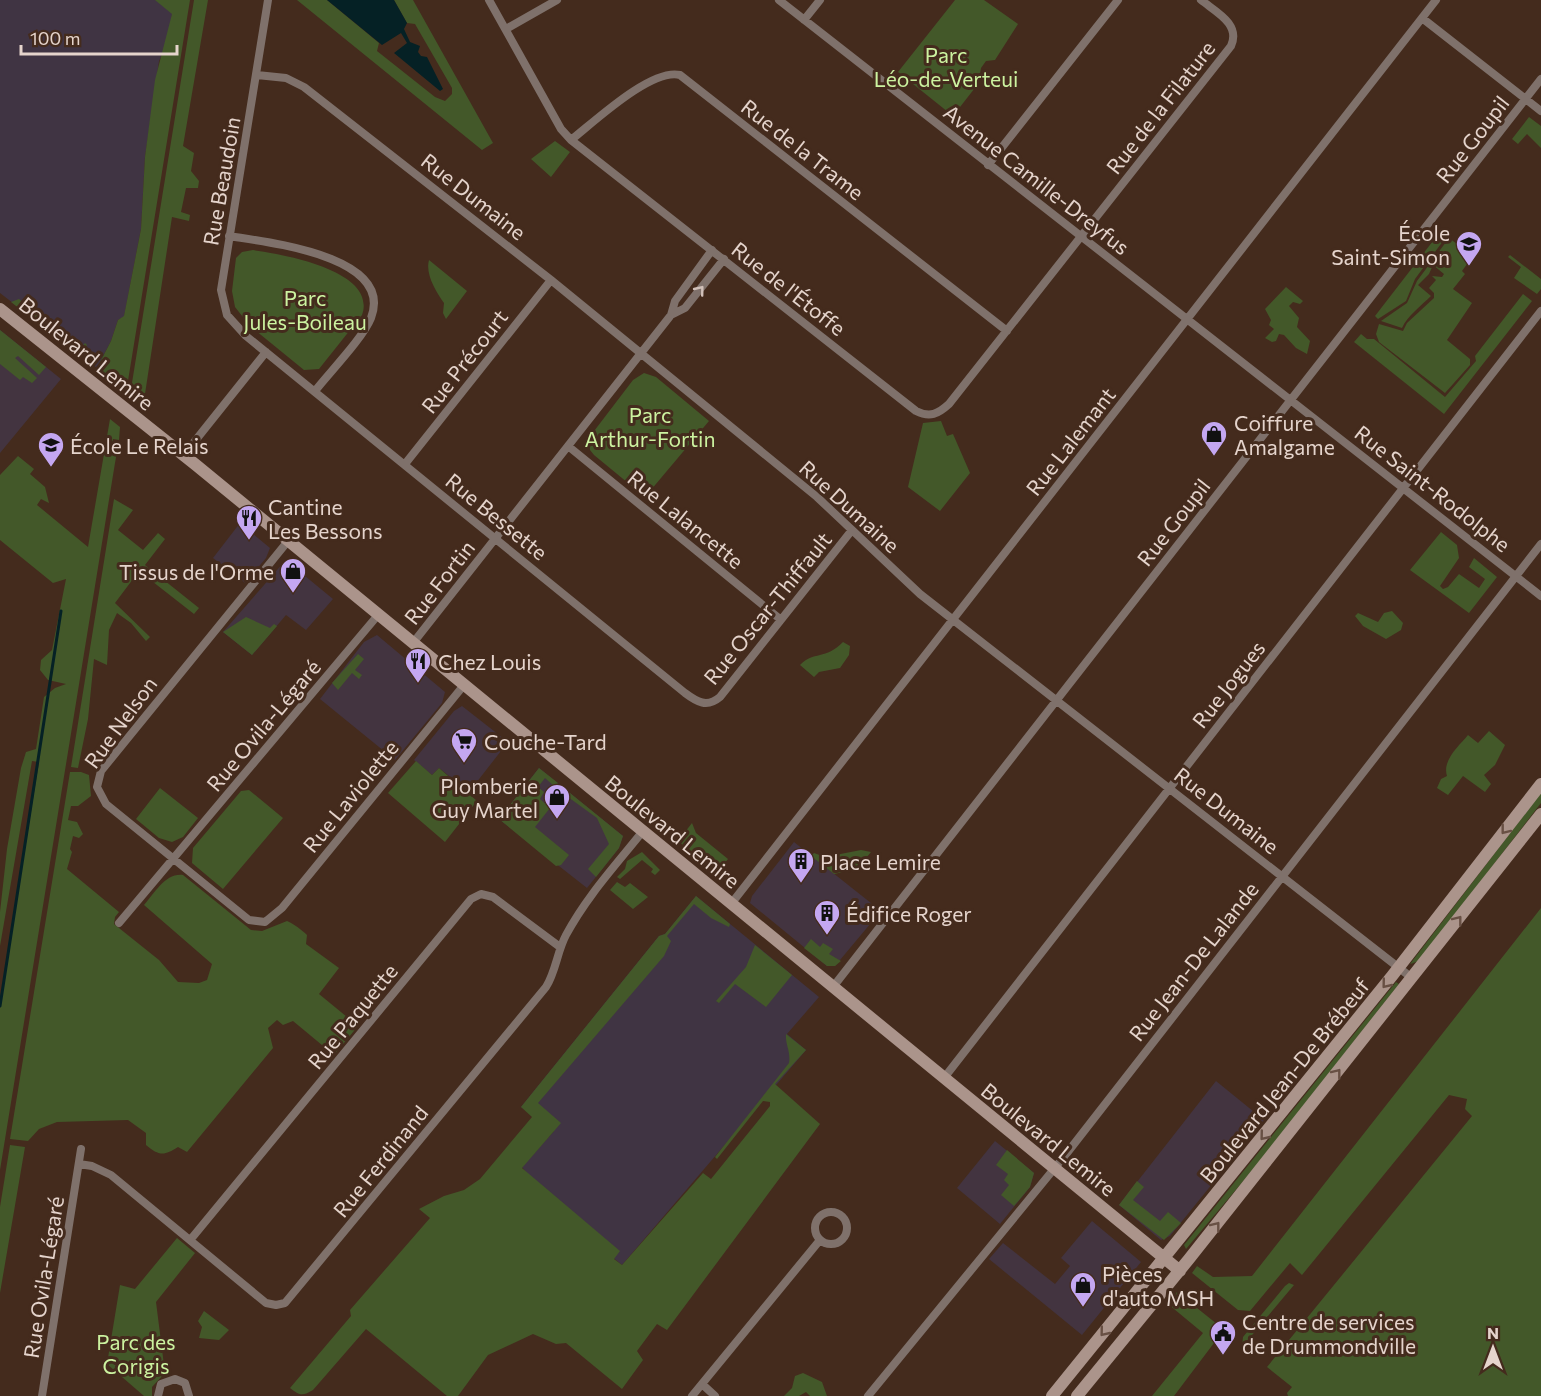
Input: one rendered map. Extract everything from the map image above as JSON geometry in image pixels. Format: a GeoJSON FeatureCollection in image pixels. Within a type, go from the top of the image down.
{"type":"FeatureCollection","features":[{"type":"Feature","properties":{"kind":"main road","name":"Boulevard Lemire"},"geometry":{"type":"LineString","coordinates":[[0,309],[1180,1271]]}},
{"type":"Feature","properties":{"kind":"main road","name":"Boulevard Jean-De Brébeuf"},"geometry":{"type":"LineString","coordinates":[[1052,1396],[1399,967],[1541,784]]}},
{"type":"Feature","properties":{"kind":"main road","name":"Boulevard Jean-De Brébeuf"},"geometry":{"type":"LineString","coordinates":[[1077,1396],[1180,1271],[1541,814]]}},
{"type":"Feature","properties":{"kind":"street","name":"Rue Beaudoin"},"geometry":{"type":"LineString","coordinates":[[266,352],[234,324],[225,310],[222,285],[268,0]]}},
{"type":"Feature","properties":{"kind":"street","name":"Rue de l'Étoffe"},"geometry":{"type":"LineString","coordinates":[[489,0],[561,129],[571,140],[916,411],[925,415],[939,413],[948,404],[1080,237]]}},
{"type":"Feature","properties":{"kind":"street"},"geometry":{"type":"LineString","coordinates":[[506,29],[557,0]]}},
{"type":"Feature","properties":{"kind":"street","name":"Avenue Camille-Dreyfus"},"geometry":{"type":"LineString","coordinates":[[779,0],[1188,319]]}},
{"type":"Feature","properties":{"kind":"street"},"geometry":{"type":"LineString","coordinates":[[804,20],[820,0]]}},
{"type":"Feature","properties":{"kind":"street"},"geometry":{"type":"LineString","coordinates":[[988,165],[1118,0]]}},
{"type":"Feature","properties":{"kind":"street","name":"Rue de la Filature"},"geometry":{"type":"LineString","coordinates":[[1080,237],[1231,46],[1234,34],[1231,26],[1201,0]]}},
{"type":"Feature","properties":{"kind":"street","name":"Rue Lalemant"},"geometry":{"type":"LineString","coordinates":[[731,904],[1436,0]]}},
{"type":"Feature","properties":{"kind":"street"},"geometry":{"type":"LineString","coordinates":[[1422,18],[1541,111]]}},
{"type":"Feature","properties":{"kind":"street","name":"Rue Dumaine"},"geometry":{"type":"LineString","coordinates":[[257,75],[286,78],[304,87],[551,280],[826,504],[895,572],[1412,978]]}},
{"type":"Feature","properties":{"kind":"street","name":"Rue de la Trame"},"geometry":{"type":"LineString","coordinates":[[571,140],[633,92],[662,76],[680,75],[1007,331]]}},
{"type":"Feature","properties":{"kind":"street","name":"Rue Goupil"},"geometry":{"type":"LineString","coordinates":[[833,987],[1541,79]]}},
{"type":"Feature","properties":{"kind":"street"},"geometry":{"type":"LineString","coordinates":[[229,236],[316,252],[350,270],[369,288],[373,302],[369,322],[315,391]]}},
{"type":"Feature","properties":{"kind":"street","name":"Rue Fortin"},"geometry":{"type":"LineString","coordinates":[[413,644],[670,315],[675,301],[712,250]]}},
{"type":"Feature","properties":{"kind":"street","name":"Rue Fortin"},"geometry":{"type":"LineString","coordinates":[[670,315],[685,308],[724,259]]}},
{"type":"Feature","properties":{"kind":"street","name":"Rue Précourt"},"geometry":{"type":"LineString","coordinates":[[405,464],[551,280]]}},
{"type":"Feature","properties":{"kind":"street","name":"Rue Jogues"},"geometry":{"type":"LineString","coordinates":[[944,1078],[1541,311]]}},
{"type":"Feature","properties":{"kind":"street","name":"Rue Saint-Rodolphe"},"geometry":{"type":"LineString","coordinates":[[1188,319],[1541,596]]}},
{"type":"Feature","properties":{"kind":"street"},"geometry":{"type":"LineString","coordinates":[[183,456],[266,352]]}},
{"type":"Feature","properties":{"kind":"street","name":"Rue Bessette"},"geometry":{"type":"LineString","coordinates":[[266,352],[685,693],[707,704]]}},
{"type":"Feature","properties":{"kind":"street","name":"Rue Lalancette"},"geometry":{"type":"LineString","coordinates":[[568,447],[780,619]]}},
{"type":"Feature","properties":{"kind":"street","name":"Rue Oscar-Thiffault"},"geometry":{"type":"LineString","coordinates":[[707,704],[720,697],[852,530]]}},
{"type":"Feature","properties":{"kind":"street","name":"Rue Nelson"},"geometry":{"type":"LineString","coordinates":[[259,923],[249,920],[104,801],[97,787],[98,777],[164,692],[288,542]]}},
{"type":"Feature","properties":{"kind":"street","name":"Rue Jean-De Lalande"},"geometry":{"type":"LineString","coordinates":[[868,1396],[1054,1168],[1541,544]]}},
{"type":"Feature","properties":{"kind":"street","name":"Rue Ovila-Légaré"},"geometry":{"type":"LineString","coordinates":[[119,923],[378,615]]}},
{"type":"Feature","properties":{"kind":"street","name":"Rue Laviolette"},"geometry":{"type":"LineString","coordinates":[[259,923],[274,917],[282,908],[464,685]]}},
{"type":"Feature","properties":{"kind":"street","name":"Rue Ferdinand"},"geometry":{"type":"LineString","coordinates":[[79,1164],[92,1166],[111,1175],[266,1303],[276,1305],[287,1302],[546,987],[554,973],[560,947],[592,892],[643,831]]}},
{"type":"Feature","properties":{"kind":"street","name":"Rue Paquette"},"geometry":{"type":"LineString","coordinates":[[191,1239],[473,897],[484,894],[493,897],[560,947]]}},
{"type":"Feature","properties":{"kind":"street","name":"Rue Ovila-Légaré"},"geometry":{"type":"LineString","coordinates":[[42,1396],[81,1149]]}},
{"type":"Feature","properties":{"kind":"street"},"geometry":{"type":"LineString","coordinates":[[692,1396],[820,1240]]}},
{"type":"Feature","properties":{"kind":"street"},"geometry":{"type":"LineString","coordinates":[[158,1396],[161,1384],[175,1378],[185,1383],[189,1396]]}},
{"type":"Feature","properties":{"kind":"street"},"geometry":{"type":"LineString","coordinates":[[702,1384],[716,1396]]}},
{"type":"Feature","properties":{"kind":"shaded area"},"geometry":{"type":"Polygon","coordinates":[[[0,0],[175,0],[166,46],[159,61],[145,157],[141,229],[124,317],[118,320],[111,341],[97,368],[0,293],[0,0]]]}},
{"type":"Feature","properties":{"kind":"shaded area"},"geometry":{"type":"Polygon","coordinates":[[[0,330],[61,379],[0,453],[0,330]]]}},
{"type":"Feature","properties":{"kind":"shaded area"},"geometry":{"type":"Polygon","coordinates":[[[240,523],[270,548],[266,558],[245,583],[213,558],[240,523]]]}},
{"type":"Feature","properties":{"kind":"shaded area"},"geometry":{"type":"Polygon","coordinates":[[[284,562],[288,562],[333,599],[306,630],[286,615],[252,655],[223,632],[284,562]]]}},
{"type":"Feature","properties":{"kind":"shaded area"},"geometry":{"type":"Polygon","coordinates":[[[377,635],[445,692],[442,703],[395,760],[320,699],[364,642],[377,635]]]}},
{"type":"Feature","properties":{"kind":"shaded area"},"geometry":{"type":"Polygon","coordinates":[[[462,706],[508,742],[469,792],[439,768],[432,775],[414,760],[454,711],[462,706]]]}},
{"type":"Feature","properties":{"kind":"shaded area"},"geometry":{"type":"Polygon","coordinates":[[[539,768],[623,836],[619,848],[587,888],[499,819],[539,768]]]}},
{"type":"Feature","properties":{"kind":"shaded area"},"geometry":{"type":"Polygon","coordinates":[[[794,842],[881,911],[835,966],[827,966],[750,903],[752,896],[794,842]]]}},
{"type":"Feature","properties":{"kind":"shaded area"},"geometry":{"type":"Polygon","coordinates":[[[696,896],[819,997],[787,1034],[806,1050],[622,1265],[556,1211],[522,1167],[554,1131],[521,1107],[659,936],[665,934],[696,896]]]}},
{"type":"Feature","properties":{"kind":"shaded area"},"geometry":{"type":"Polygon","coordinates":[[[1216,1081],[1264,1120],[1170,1236],[1161,1240],[1119,1205],[1216,1081]]]}},
{"type":"Feature","properties":{"kind":"shaded area"},"geometry":{"type":"Polygon","coordinates":[[[995,1141],[1034,1173],[1030,1187],[1000,1224],[957,1188],[995,1141]]]}},
{"type":"Feature","properties":{"kind":"shaded area"},"geometry":{"type":"Polygon","coordinates":[[[1092,1221],[1141,1262],[1082,1335],[989,1259],[1003,1243],[1055,1284],[1070,1266],[1061,1258],[1092,1221]]]}},
{"type":"Feature","properties":{"kind":"green space"},"geometry":{"type":"Polygon","coordinates":[[[155,0],[190,0],[127,387],[122,391],[97,368],[111,341],[118,320],[124,316],[141,229],[145,157],[155,80],[172,14],[155,0]]]}},
{"type":"Feature","properties":{"kind":"green space"},"geometry":{"type":"Polygon","coordinates":[[[194,0],[208,0],[183,146],[194,153],[191,171],[199,181],[198,188],[186,188],[181,212],[190,215],[189,221],[172,217],[143,407],[131,397],[131,389],[194,0]]]}},
{"type":"Feature","properties":{"kind":"green space"},"geometry":{"type":"Polygon","coordinates":[[[297,0],[327,0],[379,43],[377,51],[435,97],[445,101],[452,94],[452,88],[415,24],[407,23],[394,0],[413,0],[493,143],[482,150],[297,0]]]}},
{"type":"Feature","properties":{"kind":"green space","name":"Parc Léo-de-Verteui"},"geometry":{"type":"Polygon","coordinates":[[[955,0],[984,0],[1018,24],[995,60],[986,61],[981,68],[978,84],[953,116],[898,72],[955,0]]]}},
{"type":"Feature","properties":{"kind":"green space"},"geometry":{"type":"Polygon","coordinates":[[[1529,117],[1541,126],[1541,148],[1527,134],[1518,144],[1512,139],[1529,117]]]}},
{"type":"Feature","properties":{"kind":"green space"},"geometry":{"type":"Polygon","coordinates":[[[555,141],[570,152],[551,177],[531,159],[555,141]]]}},
{"type":"Feature","properties":{"kind":"green space"},"geometry":{"type":"Polygon","coordinates":[[[1443,228],[1448,232],[1446,237],[1415,279],[1406,301],[1378,319],[1375,316],[1443,228]]]}},
{"type":"Feature","properties":{"kind":"green space"},"geometry":{"type":"Polygon","coordinates":[[[1449,238],[1473,256],[1462,271],[1465,274],[1453,289],[1472,303],[1447,340],[1470,359],[1470,365],[1445,393],[1379,342],[1376,334],[1379,324],[1403,331],[1407,323],[1434,298],[1434,293],[1429,288],[1436,280],[1432,276],[1442,277],[1444,274],[1433,265],[1429,274],[1418,285],[1431,296],[1411,315],[1402,328],[1381,321],[1407,303],[1417,281],[1449,238]]]}},
{"type":"Feature","properties":{"kind":"green space","name":"Parc Jules-Boileau"},"geometry":{"type":"Polygon","coordinates":[[[253,250],[304,260],[342,276],[356,286],[363,299],[362,315],[319,369],[304,370],[250,326],[235,307],[232,291],[236,258],[242,252],[253,250]]]}},
{"type":"Feature","properties":{"kind":"green space"},"geometry":{"type":"Polygon","coordinates":[[[1510,255],[1541,279],[1541,289],[1537,294],[1514,278],[1521,267],[1508,257],[1510,255]]]}},
{"type":"Feature","properties":{"kind":"green space"},"geometry":{"type":"Polygon","coordinates":[[[429,260],[467,291],[446,319],[443,313],[444,303],[430,277],[429,260]]]}},
{"type":"Feature","properties":{"kind":"green space"},"geometry":{"type":"Polygon","coordinates":[[[1286,287],[1303,301],[1300,304],[1293,302],[1289,306],[1299,318],[1297,327],[1310,341],[1307,354],[1296,348],[1284,335],[1279,334],[1276,341],[1272,342],[1265,338],[1274,329],[1269,325],[1271,320],[1265,309],[1286,287]]]}},
{"type":"Feature","properties":{"kind":"green space"},"geometry":{"type":"Polygon","coordinates":[[[1523,294],[1532,301],[1444,414],[1354,342],[1361,334],[1367,339],[1374,339],[1445,397],[1476,361],[1475,356],[1523,294]]]}},
{"type":"Feature","properties":{"kind":"green space"},"geometry":{"type":"Polygon","coordinates":[[[19,299],[80,349],[85,343],[87,345],[79,356],[11,302],[19,299]]]}},
{"type":"Feature","properties":{"kind":"green space"},"geometry":{"type":"Polygon","coordinates":[[[0,330],[46,367],[39,375],[18,356],[15,358],[37,378],[32,383],[23,377],[20,380],[0,364],[0,330]]]}},
{"type":"Feature","properties":{"kind":"green space","name":"Parc Arthur-Fortin"},"geometry":{"type":"Polygon","coordinates":[[[644,373],[656,377],[709,421],[645,497],[594,455],[590,450],[588,439],[633,380],[644,373]]]}},
{"type":"Feature","properties":{"kind":"green space"},"geometry":{"type":"Polygon","coordinates":[[[110,419],[120,427],[119,440],[113,439],[111,451],[117,452],[0,1170],[0,1003],[39,762],[32,761],[0,946],[0,912],[7,849],[21,768],[26,752],[36,749],[44,697],[55,688],[66,684],[48,680],[40,670],[41,660],[52,650],[66,579],[53,583],[0,540],[0,475],[18,456],[34,469],[30,474],[45,487],[49,503],[41,499],[37,505],[88,547],[110,419]]]}},
{"type":"Feature","properties":{"kind":"green space"},"geometry":{"type":"Polygon","coordinates":[[[941,421],[947,436],[953,434],[970,473],[940,511],[908,487],[923,423],[941,421]]]}},
{"type":"Feature","properties":{"kind":"green space"},"geometry":{"type":"Polygon","coordinates":[[[114,499],[133,510],[118,530],[143,550],[158,533],[165,539],[145,565],[199,608],[194,614],[139,571],[115,603],[150,637],[146,641],[131,623],[117,613],[109,630],[107,665],[94,659],[88,719],[78,768],[71,767],[114,499]]]}},
{"type":"Feature","properties":{"kind":"green space"},"geometry":{"type":"Polygon","coordinates":[[[1441,532],[1457,545],[1459,558],[1440,586],[1443,589],[1448,587],[1459,574],[1479,588],[1485,579],[1469,567],[1474,558],[1497,577],[1469,613],[1410,570],[1441,532]]]}},
{"type":"Feature","properties":{"kind":"green space"},"geometry":{"type":"Polygon","coordinates":[[[1392,611],[1403,623],[1401,630],[1386,639],[1363,626],[1355,616],[1358,613],[1378,622],[1384,613],[1392,611]]]}},
{"type":"Feature","properties":{"kind":"green space"},"geometry":{"type":"Polygon","coordinates":[[[246,617],[270,628],[274,624],[277,626],[252,655],[223,632],[246,617]]]}},
{"type":"Feature","properties":{"kind":"green space"},"geometry":{"type":"Polygon","coordinates":[[[843,642],[850,646],[849,655],[840,668],[819,672],[814,677],[800,665],[810,658],[837,648],[843,642]]]}},
{"type":"Feature","properties":{"kind":"green space"},"geometry":{"type":"Polygon","coordinates":[[[358,654],[364,659],[355,670],[362,675],[359,679],[352,673],[338,690],[332,683],[358,654]]]}},
{"type":"Feature","properties":{"kind":"green space"},"geometry":{"type":"Polygon","coordinates":[[[1489,731],[1505,745],[1495,765],[1484,775],[1491,784],[1485,792],[1463,776],[1448,795],[1437,788],[1441,779],[1447,776],[1449,759],[1468,735],[1478,743],[1489,731]]]}},
{"type":"Feature","properties":{"kind":"green space"},"geometry":{"type":"Polygon","coordinates":[[[416,761],[432,775],[439,768],[477,801],[445,842],[388,793],[416,761]]]}},
{"type":"Feature","properties":{"kind":"green space"},"geometry":{"type":"Polygon","coordinates":[[[539,768],[558,783],[554,786],[545,778],[538,787],[544,792],[540,799],[550,808],[535,827],[569,855],[561,865],[556,866],[499,819],[539,768]]]}},
{"type":"Feature","properties":{"kind":"green space"},"geometry":{"type":"Polygon","coordinates":[[[70,772],[89,775],[91,796],[78,806],[71,806],[68,820],[77,822],[83,834],[79,838],[73,836],[70,849],[72,852],[67,869],[119,912],[114,924],[159,960],[178,982],[199,983],[207,980],[212,964],[144,905],[166,880],[183,875],[251,930],[262,931],[287,921],[303,931],[307,935],[306,944],[339,968],[319,994],[358,1026],[334,1055],[293,1021],[283,1025],[277,1020],[268,1028],[273,1048],[187,1152],[178,1147],[165,1153],[155,1151],[146,1145],[146,1133],[128,1120],[57,1122],[39,1129],[28,1141],[10,1139],[70,772]]]}},
{"type":"Feature","properties":{"kind":"green space"},"geometry":{"type":"Polygon","coordinates":[[[160,788],[198,818],[183,837],[172,842],[159,838],[136,819],[160,788]]]}},
{"type":"Feature","properties":{"kind":"green space"},"geometry":{"type":"Polygon","coordinates":[[[249,790],[283,818],[223,889],[192,863],[193,848],[241,791],[249,790]]]}},
{"type":"Feature","properties":{"kind":"green space"},"geometry":{"type":"Polygon","coordinates":[[[570,793],[623,836],[619,848],[596,877],[588,869],[609,844],[597,818],[568,797],[570,793]]]}},
{"type":"Feature","properties":{"kind":"green space"},"geometry":{"type":"Polygon","coordinates":[[[1541,793],[1541,803],[1419,961],[1410,964],[1541,793]]]}},
{"type":"Feature","properties":{"kind":"green space"},"geometry":{"type":"Polygon","coordinates":[[[692,823],[696,833],[728,859],[720,869],[727,875],[736,877],[732,881],[726,881],[678,841],[692,823]]]}},
{"type":"Feature","properties":{"kind":"green space"},"geometry":{"type":"Polygon","coordinates":[[[861,850],[871,852],[862,863],[866,867],[834,874],[811,856],[814,853],[825,857],[861,850]]]}},
{"type":"Feature","properties":{"kind":"green space"},"geometry":{"type":"Polygon","coordinates":[[[642,852],[660,870],[655,875],[651,872],[653,869],[642,860],[620,879],[617,877],[625,869],[627,861],[642,852]]]}},
{"type":"Feature","properties":{"kind":"green space"},"geometry":{"type":"Polygon","coordinates":[[[617,882],[625,887],[630,883],[648,897],[633,909],[610,890],[617,882]]]}},
{"type":"Feature","properties":{"kind":"green space"},"geometry":{"type":"Polygon","coordinates":[[[696,896],[730,924],[729,927],[711,918],[694,904],[667,936],[671,941],[664,956],[538,1103],[561,1123],[522,1168],[620,1251],[614,1259],[622,1265],[703,1173],[711,1179],[770,1106],[770,1102],[763,1101],[717,1159],[715,1157],[789,1063],[786,1034],[806,1050],[775,1084],[820,1124],[667,1330],[657,1324],[637,1351],[643,1360],[622,1389],[566,1343],[556,1344],[533,1334],[488,1355],[458,1396],[447,1396],[366,1329],[313,1390],[307,1393],[296,1393],[290,1388],[351,1316],[350,1310],[430,1218],[419,1209],[444,1196],[464,1190],[480,1179],[532,1117],[521,1107],[659,936],[665,934],[696,896]]]}},
{"type":"Feature","properties":{"kind":"green space"},"geometry":{"type":"Polygon","coordinates":[[[1541,908],[1541,1396],[1288,1396],[1287,1393],[1292,1387],[1267,1367],[1472,1116],[1465,1109],[1467,1099],[1449,1095],[1302,1275],[1290,1263],[1250,1311],[1238,1310],[1192,1273],[1197,1266],[1213,1277],[1252,1276],[1541,908]]]}},
{"type":"Feature","properties":{"kind":"green space"},"geometry":{"type":"Polygon","coordinates":[[[811,939],[820,947],[823,943],[833,949],[829,954],[841,961],[835,966],[827,966],[804,948],[811,939]]]}},
{"type":"Feature","properties":{"kind":"green space"},"geometry":{"type":"Polygon","coordinates":[[[755,945],[792,975],[766,1007],[735,984],[719,1003],[716,1001],[746,967],[755,945]]]}},
{"type":"Feature","properties":{"kind":"green space"},"geometry":{"type":"Polygon","coordinates":[[[1396,982],[1399,984],[1255,1167],[1186,1249],[1184,1245],[1396,982]]]}},
{"type":"Feature","properties":{"kind":"green space"},"geometry":{"type":"Polygon","coordinates":[[[10,1145],[25,1147],[0,1293],[0,1207],[10,1145]]]}},
{"type":"Feature","properties":{"kind":"green space"},"geometry":{"type":"Polygon","coordinates":[[[1007,1150],[1034,1173],[1030,1187],[1014,1206],[1001,1195],[1009,1185],[1004,1180],[1008,1174],[996,1165],[1007,1150]]]}},
{"type":"Feature","properties":{"kind":"green space"},"geometry":{"type":"Polygon","coordinates":[[[1137,1181],[1144,1187],[1133,1200],[1160,1221],[1168,1212],[1181,1223],[1164,1240],[1119,1205],[1137,1181]]]}},
{"type":"Feature","properties":{"kind":"green space","name":"Parc des Corigis"},"geometry":{"type":"Polygon","coordinates":[[[177,1238],[195,1253],[156,1302],[165,1373],[152,1387],[152,1396],[144,1396],[107,1364],[120,1285],[135,1289],[177,1238]]]}},
{"type":"Feature","properties":{"kind":"green space"},"geometry":{"type":"Polygon","coordinates":[[[1289,1283],[1294,1285],[1242,1347],[1243,1337],[1289,1283]]]}},
{"type":"Feature","properties":{"kind":"green space"},"geometry":{"type":"Polygon","coordinates":[[[1177,1292],[1217,1324],[1220,1335],[1174,1396],[1152,1396],[1203,1333],[1168,1304],[1177,1292]]]}},
{"type":"Feature","properties":{"kind":"green space"},"geometry":{"type":"Polygon","coordinates":[[[204,1311],[229,1330],[219,1340],[199,1338],[202,1327],[198,1321],[204,1311]]]}},
{"type":"Feature","properties":{"kind":"green space"},"geometry":{"type":"Polygon","coordinates":[[[803,1373],[822,1382],[827,1396],[810,1396],[806,1392],[799,1396],[784,1396],[792,1388],[795,1376],[803,1373]]]}},
{"type":"Feature","properties":{"kind":"water"},"geometry":{"type":"Polygon","coordinates":[[[327,0],[394,0],[407,23],[404,29],[410,42],[420,46],[418,52],[421,56],[427,57],[443,89],[440,91],[394,53],[407,43],[401,33],[382,45],[327,0]]]}},
{"type":"Feature","properties":{"kind":"waterway"},"geometry":{"type":"LineString","coordinates":[[0,1006],[61,611]]}},
{"type":"Feature","properties":{"kind":"place","name":"École Saint-Simon"},"geometry":{"type":"Point","coordinates":[1469,267]}},
{"type":"Feature","properties":{"kind":"place","name":"Coiffure Amalgame"},"geometry":{"type":"Point","coordinates":[1214,457]}},
{"type":"Feature","properties":{"kind":"place","name":"École Le Relais"},"geometry":{"type":"Point","coordinates":[51,468]}},
{"type":"Feature","properties":{"kind":"place","name":"Cantine Les Bessons"},"geometry":{"type":"Point","coordinates":[249,541]}},
{"type":"Feature","properties":{"kind":"place","name":"Tissus de l'Orme"},"geometry":{"type":"Point","coordinates":[293,594]}},
{"type":"Feature","properties":{"kind":"place","name":"Chez Louis"},"geometry":{"type":"Point","coordinates":[418,684]}},
{"type":"Feature","properties":{"kind":"place","name":"Couche-Tard"},"geometry":{"type":"Point","coordinates":[464,764]}},
{"type":"Feature","properties":{"kind":"place","name":"Plomberie Guy Martel"},"geometry":{"type":"Point","coordinates":[557,820]}},
{"type":"Feature","properties":{"kind":"place","name":"Place Lemire"},"geometry":{"type":"Point","coordinates":[801,884]}},
{"type":"Feature","properties":{"kind":"place","name":"Édifice Roger"},"geometry":{"type":"Point","coordinates":[827,936]}},
{"type":"Feature","properties":{"kind":"place","name":"Pièces d'auto MSH"},"geometry":{"type":"Point","coordinates":[1083,1308]}},
{"type":"Feature","properties":{"kind":"place","name":"Centre de services de Drummondville"},"geometry":{"type":"Point","coordinates":[1223,1356]}}]}
